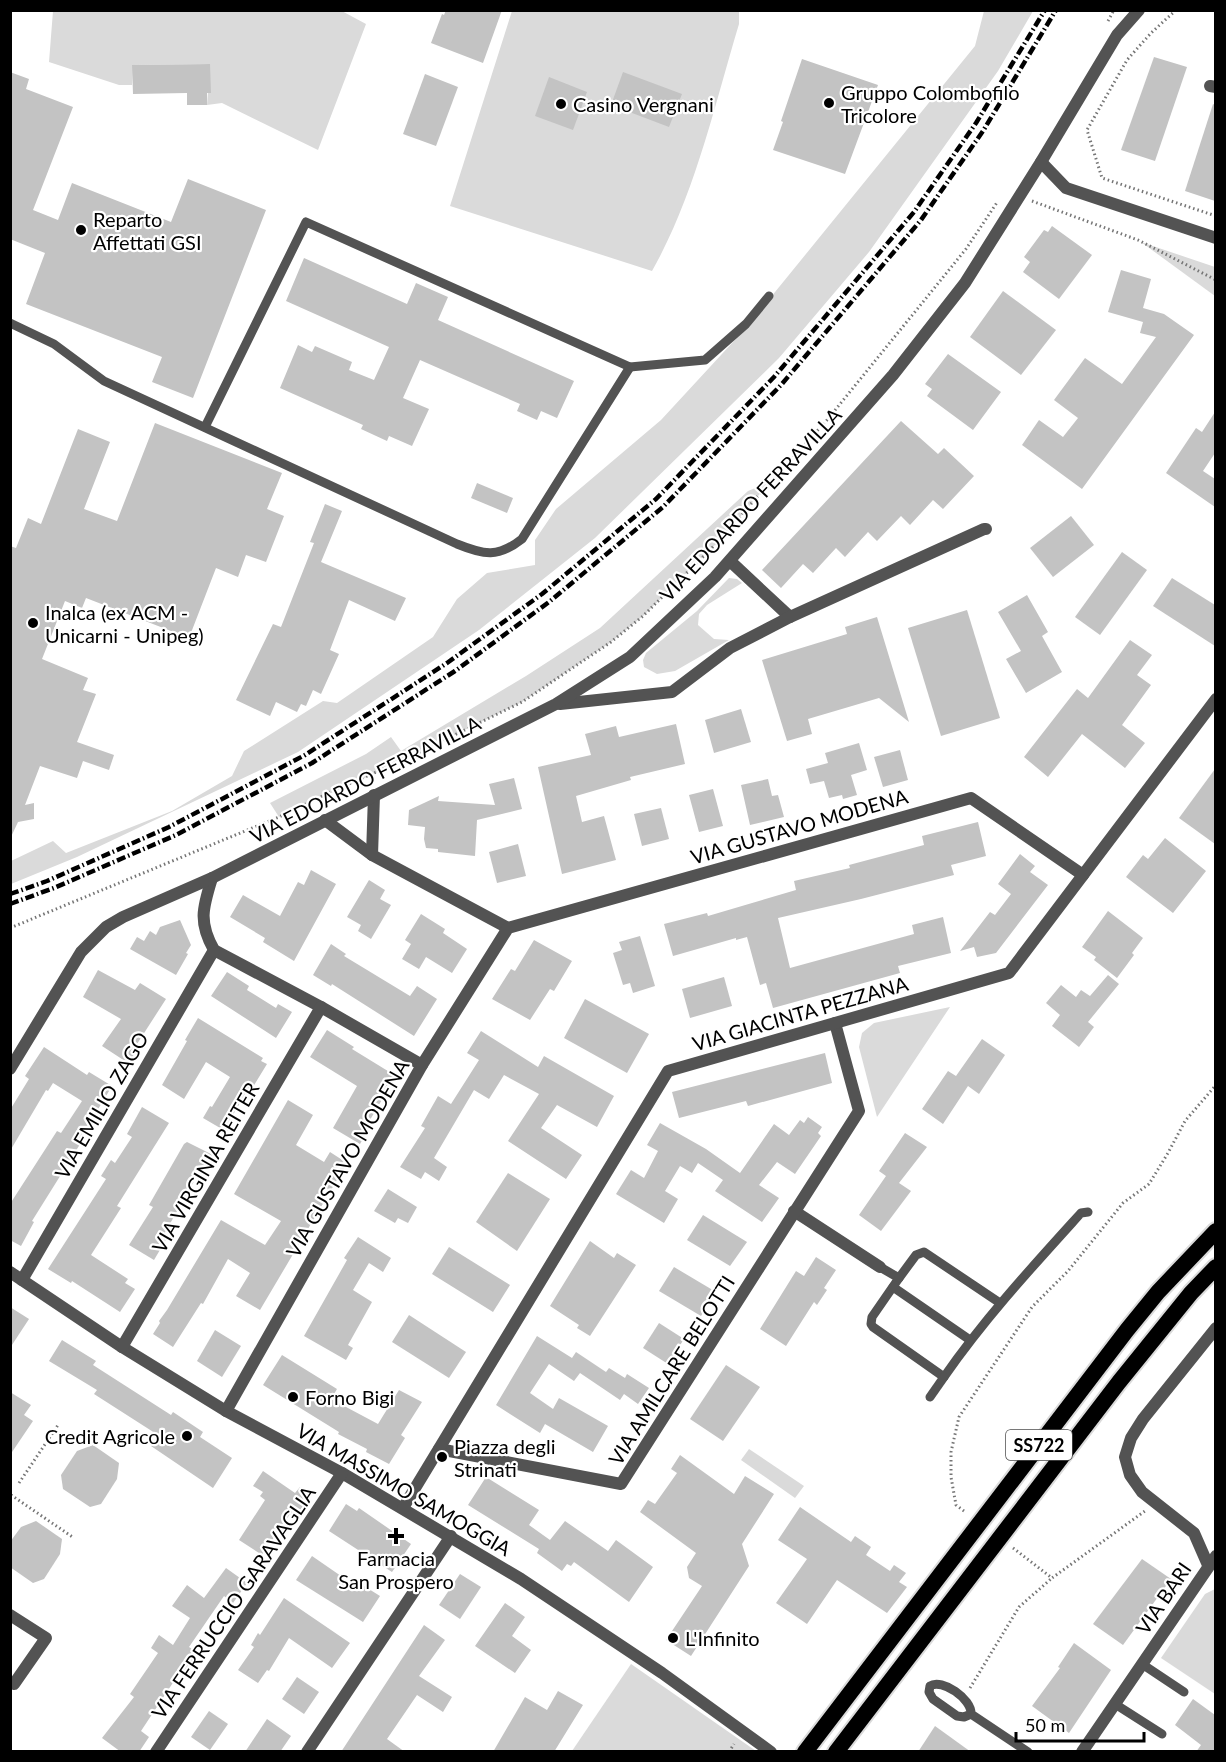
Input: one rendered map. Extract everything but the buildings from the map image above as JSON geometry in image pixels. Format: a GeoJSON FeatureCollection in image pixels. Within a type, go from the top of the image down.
{"type":"FeatureCollection","features":[{"type":"Feature","properties":{"kind":"highway","name":"SS722"},"geometry":{"type":"LineString","coordinates":[[806,1752],[1127,1330],[1158,1292],[1215,1231]]}},
{"type":"Feature","properties":{"kind":"highway","name":"SS722"},"geometry":{"type":"LineString","coordinates":[[836,1752],[1119,1382],[1215,1267]]}},
{"type":"Feature","properties":{"kind":"street","name":"VIA EDOARDO FERRAVILLA"},"geometry":{"type":"LineString","coordinates":[[10,1069],[81,952],[95,936],[123,916],[212,878],[556,704],[630,657],[715,578],[893,375],[965,283],[1041,162],[1116,35],[1139,10]]}},
{"type":"Feature","properties":{"kind":"street"},"geometry":{"type":"LineString","coordinates":[[1041,162],[1066,188],[1215,238]]}},
{"type":"Feature","properties":{"kind":"street"},"geometry":{"type":"LineString","coordinates":[[556,704],[672,692],[730,648],[790,617],[986,529]]}},
{"type":"Feature","properties":{"kind":"street"},"geometry":{"type":"LineString","coordinates":[[729,561],[790,617]]}},
{"type":"Feature","properties":{"kind":"street","name":"VIA GIACINTA PEZZANA"},"geometry":{"type":"LineString","coordinates":[[439,1449],[668,1071],[1009,973],[1215,699]]}},
{"type":"Feature","properties":{"kind":"street"},"geometry":{"type":"LineString","coordinates":[[372,855],[374,795]]}},
{"type":"Feature","properties":{"kind":"street","name":"VIA GUSTAVO MODENA"},"geometry":{"type":"LineString","coordinates":[[226,1411],[422,1065],[508,928],[971,798],[1083,874]]}},
{"type":"Feature","properties":{"kind":"street"},"geometry":{"type":"LineString","coordinates":[[325,820],[372,855],[508,928]]}},
{"type":"Feature","properties":{"kind":"street"},"geometry":{"type":"LineString","coordinates":[[212,878],[204,904],[203,918],[205,934],[214,950],[321,1007],[422,1065]]}},
{"type":"Feature","properties":{"kind":"street","name":"VIA EMILIO ZAGO"},"geometry":{"type":"LineString","coordinates":[[22,1280],[214,950]]}},
{"type":"Feature","properties":{"kind":"street","name":"VIA VIRGINIA REITER"},"geometry":{"type":"LineString","coordinates":[[122,1347],[321,1007]]}},
{"type":"Feature","properties":{"kind":"street","name":"VIA AMILCARE BELOTTI"},"geometry":{"type":"LineString","coordinates":[[439,1449],[621,1484],[859,1111],[835,1023]]}},
{"type":"Feature","properties":{"kind":"street"},"geometry":{"type":"LineString","coordinates":[[794,1211],[880,1266]]}},
{"type":"Feature","properties":{"kind":"street","name":"VIA MASSIMO SAMOGGIA"},"geometry":{"type":"LineString","coordinates":[[10,1272],[122,1347],[226,1411],[342,1473],[521,1579],[654,1668],[771,1752]]}},
{"type":"Feature","properties":{"kind":"street","name":"VIA BARI"},"geometry":{"type":"LineString","coordinates":[[1082,1752],[1213,1564],[1194,1533],[1142,1492],[1130,1475],[1125,1458],[1131,1438],[1143,1419],[1215,1328]]}},
{"type":"Feature","properties":{"kind":"street"},"geometry":{"type":"LineString","coordinates":[[403,1509],[439,1449]]}},
{"type":"Feature","properties":{"kind":"street","name":"VIA FERRUCCIO GARAVAGLIA"},"geometry":{"type":"LineString","coordinates":[[156,1752],[342,1473]]}},
{"type":"Feature","properties":{"kind":"street"},"geometry":{"type":"LineString","coordinates":[[307,1752],[451,1536]]}},
{"type":"Feature","properties":{"kind":"street"},"geometry":{"type":"LineString","coordinates":[[10,1615],[46,1638],[14,1684],[10,1683]]}},
{"type":"Feature","properties":{"kind":"lane"},"geometry":{"type":"LineString","coordinates":[[205,426],[306,222],[630,367],[705,360],[746,324],[769,296]]}},
{"type":"Feature","properties":{"kind":"lane"},"geometry":{"type":"LineString","coordinates":[[10,323],[54,344],[104,381],[457,544],[477,552],[494,554],[508,550],[522,539],[630,367]]}},
{"type":"Feature","properties":{"kind":"lane"},"geometry":{"type":"LineString","coordinates":[[930,1397],[970,1340],[1000,1303],[1082,1213],[1088,1212]]}},
{"type":"Feature","properties":{"kind":"lane"},"geometry":{"type":"LineString","coordinates":[[944,1377],[871,1324],[872,1317],[916,1255],[924,1252],[1000,1303]]}},
{"type":"Feature","properties":{"kind":"lane"},"geometry":{"type":"LineString","coordinates":[[880,1266],[896,1282],[970,1340]]}},
{"type":"Feature","properties":{"kind":"lane"},"geometry":{"type":"LineString","coordinates":[[1142,1664],[1184,1692]]}},
{"type":"Feature","properties":{"kind":"lane"},"geometry":{"type":"LineString","coordinates":[[940,1683],[964,1699],[970,1704],[971,1714],[964,1717],[957,1716],[933,1699],[929,1692],[930,1686],[940,1683]]}},
{"type":"Feature","properties":{"kind":"lane"},"geometry":{"type":"LineString","coordinates":[[1114,1704],[1162,1734]]}},
{"type":"Feature","properties":{"kind":"lane"},"geometry":{"type":"LineString","coordinates":[[971,1714],[1028,1752]]}},
{"type":"Feature","properties":{"kind":"path"},"geometry":{"type":"LineString","coordinates":[[1176,10],[1127,60],[1087,130],[1102,178],[1215,216]]}},
{"type":"Feature","properties":{"kind":"path"},"geometry":{"type":"LineString","coordinates":[[1021,194],[1034,202],[1138,240],[1215,280]]}},
{"type":"Feature","properties":{"kind":"path"},"geometry":{"type":"LineString","coordinates":[[10,928],[279,817],[393,765],[522,702],[611,642],[643,616],[722,538],[827,420],[966,249],[1002,195]]}},
{"type":"Feature","properties":{"kind":"path"},"geometry":{"type":"LineString","coordinates":[[964,1511],[956,1505],[951,1477],[951,1452],[959,1417],[1032,1308],[1102,1232],[1123,1203],[1149,1184],[1185,1121],[1215,1085]]}},
{"type":"Feature","properties":{"kind":"path"},"geometry":{"type":"LineString","coordinates":[[19,1484],[57,1425]]}},
{"type":"Feature","properties":{"kind":"path"},"geometry":{"type":"LineString","coordinates":[[11,1495],[74,1538]]}},
{"type":"Feature","properties":{"kind":"path"},"geometry":{"type":"LineString","coordinates":[[964,1699],[1019,1607],[1052,1578],[1155,1503]]}},
{"type":"Feature","properties":{"kind":"path"},"geometry":{"type":"LineString","coordinates":[[1013,1548],[1052,1578]]}},
{"type":"Feature","properties":{"kind":"path"},"geometry":{"type":"LineString","coordinates":[[729,1752],[734,1744]]}},
{"type":"Feature","properties":{"kind":"shaded area"},"geometry":{"type":"Polygon","coordinates":[[[340,10],[366,24],[318,150],[222,103],[207,105],[210,64],[133,65],[132,85],[119,85],[49,62],[53,11],[340,10]]]}},
{"type":"Feature","properties":{"kind":"shaded area"},"geometry":{"type":"Polygon","coordinates":[[[512,11],[739,11],[739,24],[692,181],[667,242],[652,271],[450,206],[512,11]]]}},
{"type":"Feature","properties":{"kind":"shaded area"},"geometry":{"type":"Polygon","coordinates":[[[984,11],[1033,11],[998,71],[869,252],[779,358],[595,538],[479,630],[298,752],[77,857],[11,884],[11,861],[53,841],[66,853],[172,811],[232,776],[244,751],[323,701],[337,703],[433,637],[457,599],[487,573],[535,565],[535,540],[556,509],[661,420],[745,329],[975,46],[984,11]]]}},
{"type":"Feature","properties":{"kind":"shaded area"},"geometry":{"type":"Polygon","coordinates":[[[1141,242],[1215,267],[1215,296],[1141,242]]]}},
{"type":"Feature","properties":{"kind":"shaded area"},"geometry":{"type":"Polygon","coordinates":[[[770,482],[722,538],[643,616],[611,642],[522,702],[279,817],[270,803],[366,754],[391,737],[401,751],[526,676],[600,628],[748,491],[770,482]]]}},
{"type":"Feature","properties":{"kind":"shaded area"},"geometry":{"type":"Polygon","coordinates":[[[729,578],[737,579],[742,583],[707,605],[699,614],[698,625],[714,639],[729,640],[675,671],[657,674],[644,667],[643,660],[646,653],[697,611],[729,578]]]}},
{"type":"Feature","properties":{"kind":"shaded area"},"geometry":{"type":"Polygon","coordinates":[[[950,1007],[877,1117],[859,1047],[862,1033],[874,1023],[950,1007]]]}},
{"type":"Feature","properties":{"kind":"shaded area"},"geometry":{"type":"Polygon","coordinates":[[[749,1449],[804,1486],[795,1498],[741,1460],[749,1449]]]}},
{"type":"Feature","properties":{"kind":"shaded area"},"geometry":{"type":"Polygon","coordinates":[[[1216,1589],[1215,1694],[1161,1658],[1205,1594],[1216,1589]]]}},
{"type":"Feature","properties":{"kind":"shaded area"},"geometry":{"type":"Polygon","coordinates":[[[631,1664],[756,1751],[572,1751],[631,1664]]]}},
{"type":"Feature","properties":{"kind":"railway"},"geometry":{"type":"LineString","coordinates":[[10,894],[47,881],[169,827],[305,755],[447,663],[542,594],[656,499],[774,377],[914,212],[976,123],[1045,10]]}},
{"type":"Feature","properties":{"kind":"railway"},"geometry":{"type":"LineString","coordinates":[[10,904],[54,888],[176,835],[312,763],[455,671],[549,602],[663,507],[781,385],[921,220],[983,131],[1056,10]]}},
{"type":"Feature","properties":{"kind":"place","name":"Gruppo Colombofilo Tricolore"},"geometry":{"type":"Point","coordinates":[829,103]}},
{"type":"Feature","properties":{"kind":"place","name":"Casino Vergnani"},"geometry":{"type":"Point","coordinates":[561,104]}},
{"type":"Feature","properties":{"kind":"place","name":"Reparto Affettati GSI"},"geometry":{"type":"Point","coordinates":[81,230]}},
{"type":"Feature","properties":{"kind":"place","name":"Inalca (ex ACM - Unicarni - Unipeg)"},"geometry":{"type":"Point","coordinates":[33,623]}},
{"type":"Feature","properties":{"kind":"place","name":"Forno Bigi"},"geometry":{"type":"Point","coordinates":[293,1397]}},
{"type":"Feature","properties":{"kind":"place","name":"Credit Agricole"},"geometry":{"type":"Point","coordinates":[187,1436]}},
{"type":"Feature","properties":{"kind":"place","name":"Piazza degli Strinati"},"geometry":{"type":"Point","coordinates":[442,1457]}},
{"type":"Feature","properties":{"kind":"place","name":"Farmacia San Prospero"},"geometry":{"type":"Point","coordinates":[396,1536]}},
{"type":"Feature","properties":{"kind":"place","name":"L'Infinito"},"geometry":{"type":"Point","coordinates":[673,1638]}}]}
